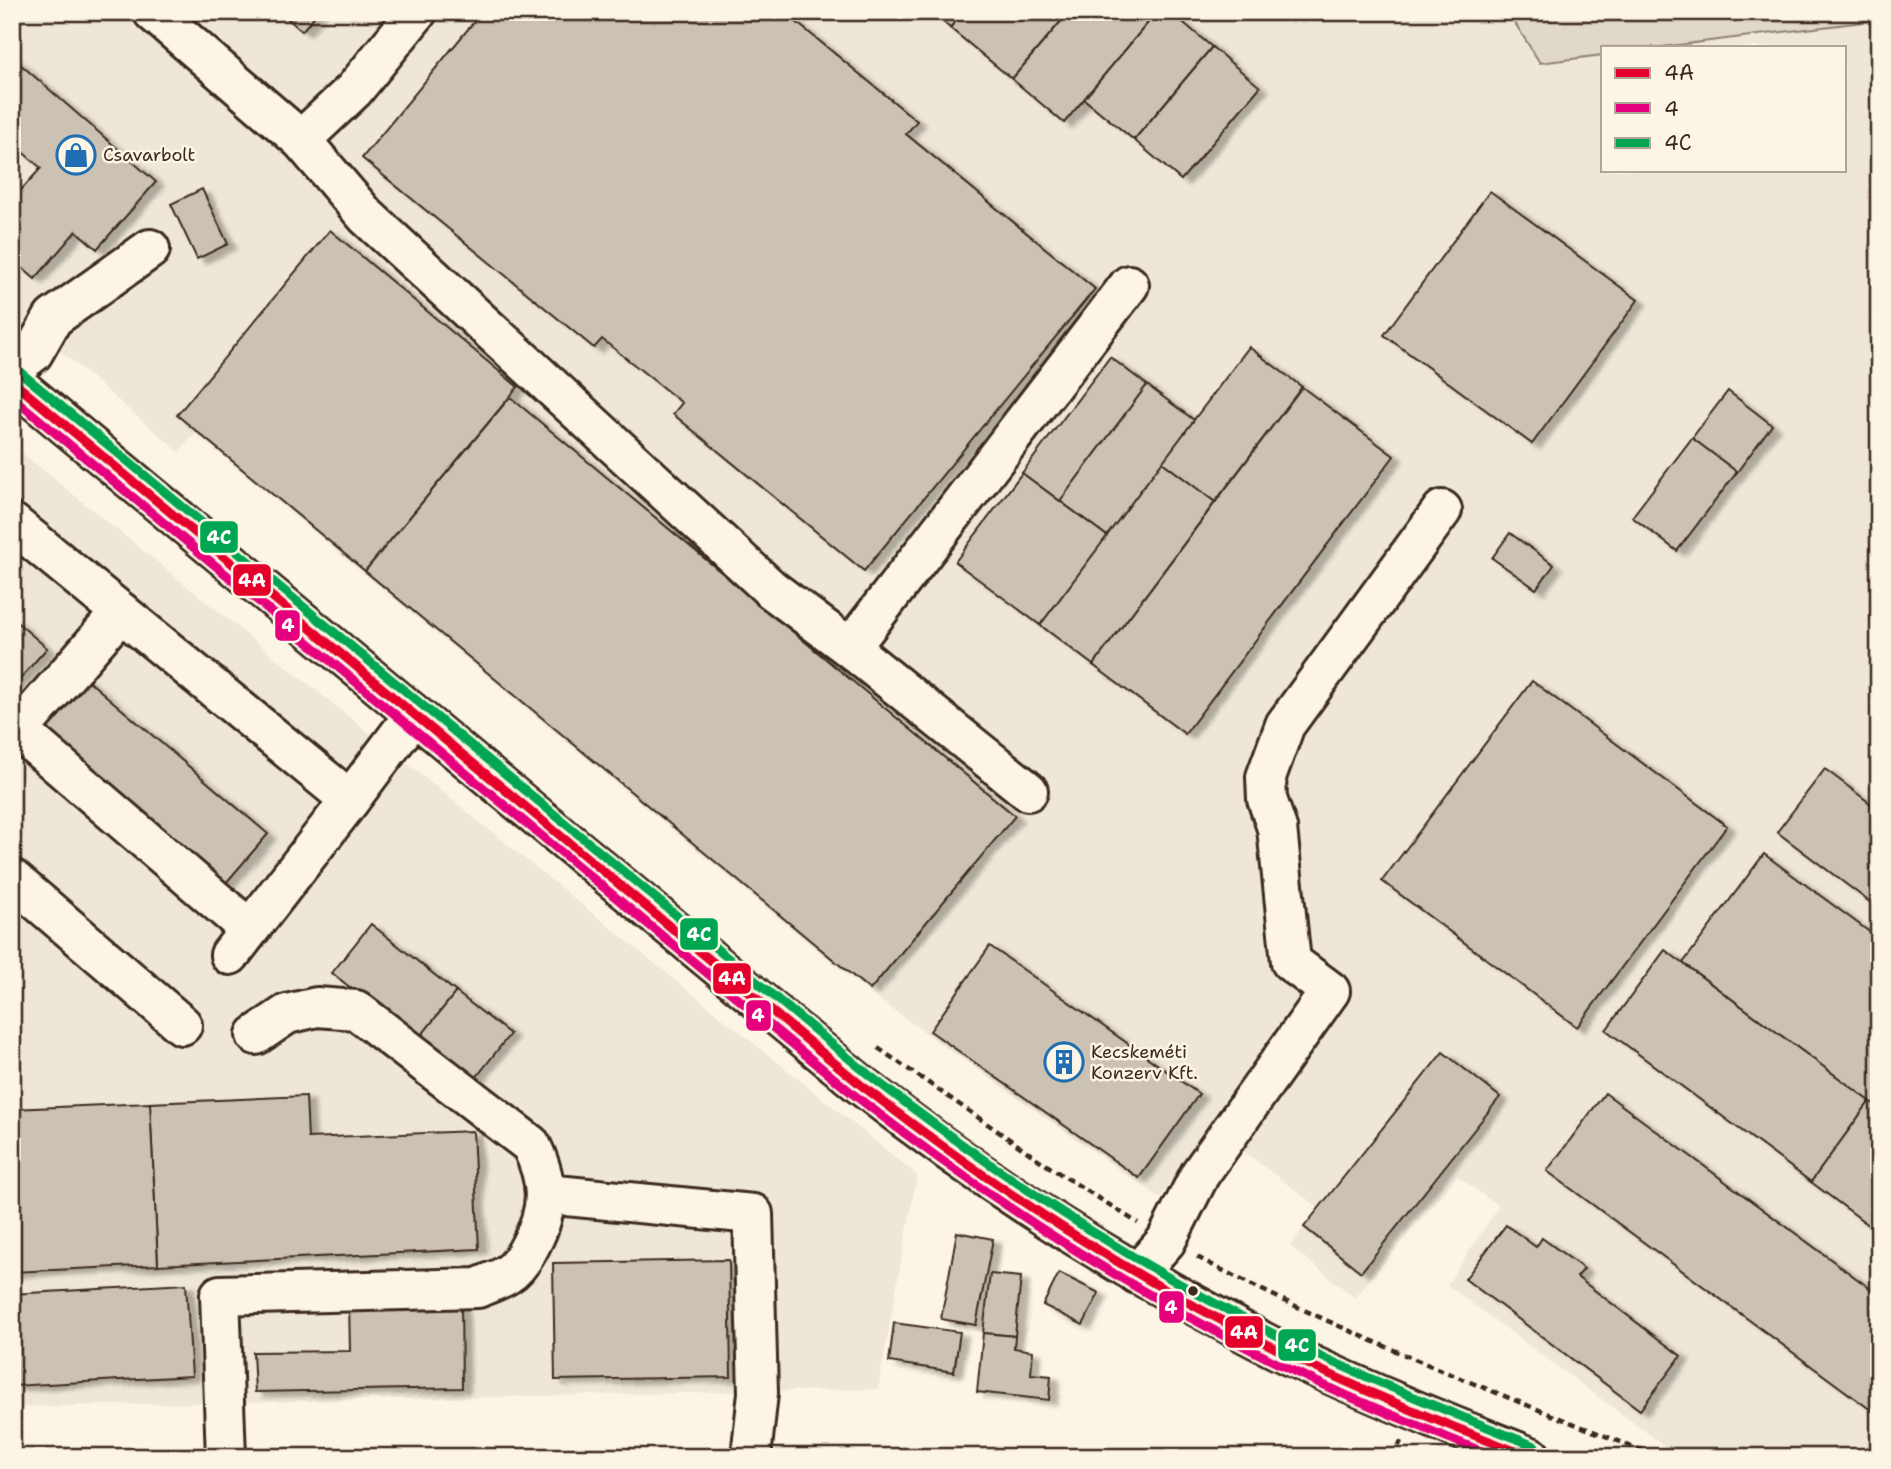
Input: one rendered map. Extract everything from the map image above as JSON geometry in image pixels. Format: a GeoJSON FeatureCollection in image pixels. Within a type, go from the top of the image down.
{"type":"FeatureCollection","features":[{"type":"Feature","properties":{"kind":"street"},"geometry":{"type":"LineString","coordinates":[[153,12],[301,140],[376,226],[771,589],[850,648],[1028,791]]}},
{"type":"Feature","properties":{"kind":"street"},"geometry":{"type":"LineString","coordinates":[[301,140],[354,90],[416,12]]}},
{"type":"Feature","properties":{"kind":"street"},"geometry":{"type":"LineString","coordinates":[[12,369],[33,353],[53,318],[150,249]]}},
{"type":"Feature","properties":{"kind":"street"},"geometry":{"type":"LineString","coordinates":[[850,648],[1129,285]]}},
{"type":"Feature","properties":{"kind":"street"},"geometry":{"type":"LineString","coordinates":[[12,381],[907,1122],[989,1181],[1059,1228],[1137,1275],[1289,1355],[1416,1413],[1531,1457]]}},
{"type":"Feature","properties":{"kind":"street"},"geometry":{"type":"LineString","coordinates":[[1137,1275],[1166,1241],[1200,1174],[1330,991],[1291,962],[1277,828],[1267,799],[1266,777],[1285,725],[1442,510]]}},
{"type":"Feature","properties":{"kind":"street"},"geometry":{"type":"LineString","coordinates":[[12,523],[350,800]]}},
{"type":"Feature","properties":{"kind":"street"},"geometry":{"type":"LineString","coordinates":[[121,612],[15,735],[239,942],[414,715]]}},
{"type":"Feature","properties":{"kind":"street"},"geometry":{"type":"LineString","coordinates":[[12,879],[182,1025]]}},
{"type":"Feature","properties":{"kind":"street"},"geometry":{"type":"LineString","coordinates":[[226,1457],[220,1295],[478,1287],[509,1274],[526,1254],[543,1222],[546,1194],[542,1167],[531,1145],[356,1010],[317,1007],[287,1014],[256,1035]]}},
{"type":"Feature","properties":{"kind":"street"},"geometry":{"type":"LineString","coordinates":[[546,1194],[753,1214],[758,1393],[751,1457]]}},
{"type":"Feature","properties":{"kind":"path"},"geometry":{"type":"LineString","coordinates":[[869,1043],[1048,1166],[1166,1241],[1248,1284],[1442,1371],[1659,1457]]}},
{"type":"Feature","properties":{"kind":"shaded area"},"geometry":{"type":"Polygon","coordinates":[[[12,12],[1508,12],[1540,63],[1601,55],[1601,172],[1846,172],[1846,46],[1670,46],[1879,20],[1879,1457],[1687,1457],[1673,1452],[1447,1285],[1499,1206],[1457,1176],[1355,1298],[1290,1246],[1319,1208],[1210,1126],[1160,1198],[875,997],[196,433],[179,452],[12,310],[12,12]]]}},
{"type":"Feature","properties":{"kind":"shaded area"},"geometry":{"type":"Polygon","coordinates":[[[1508,12],[1879,12],[1879,20],[1670,46],[1601,46],[1601,55],[1540,63],[1508,12]]]}},
{"type":"Feature","properties":{"kind":"shaded area"},"geometry":{"type":"Polygon","coordinates":[[[12,445],[917,1175],[878,1389],[12,1407],[12,445]]]}},
{"type":"Feature","properties":{"kind":"building"},"geometry":{"type":"Polygon","coordinates":[[[280,12],[318,12],[302,31],[280,12]]]}},
{"type":"Feature","properties":{"kind":"building"},"geometry":{"type":"Polygon","coordinates":[[[482,12],[784,12],[917,121],[906,134],[1095,289],[864,571],[673,414],[682,403],[602,339],[594,348],[362,158],[482,12]]]}},
{"type":"Feature","properties":{"kind":"building"},"geometry":{"type":"Polygon","coordinates":[[[932,12],[963,12],[950,28],[932,12]]]}},
{"type":"Feature","properties":{"kind":"building"},"geometry":{"type":"Polygon","coordinates":[[[963,12],[1069,12],[1012,79],[950,28],[963,12]]]}},
{"type":"Feature","properties":{"kind":"building"},"geometry":{"type":"Polygon","coordinates":[[[1069,12],[1157,12],[1064,123],[1012,79],[1069,12]]]}},
{"type":"Feature","properties":{"kind":"building"},"geometry":{"type":"Polygon","coordinates":[[[1157,12],[1171,12],[1212,47],[1134,140],[1084,99],[1157,12]]]}},
{"type":"Feature","properties":{"kind":"building"},"geometry":{"type":"Polygon","coordinates":[[[1212,47],[1260,87],[1181,180],[1134,140],[1212,47]]]}},
{"type":"Feature","properties":{"kind":"building","name":"Csavarbolt"},"geometry":{"type":"Polygon","coordinates":[[[12,57],[156,182],[97,249],[76,231],[35,279],[12,259],[12,200],[41,168],[12,143],[12,57]]]}},
{"type":"Feature","properties":{"kind":"building"},"geometry":{"type":"Polygon","coordinates":[[[202,189],[228,244],[197,259],[171,204],[202,189]]]}},
{"type":"Feature","properties":{"kind":"building"},"geometry":{"type":"Polygon","coordinates":[[[1490,191],[1638,300],[1532,444],[1384,335],[1490,191]]]}},
{"type":"Feature","properties":{"kind":"building"},"geometry":{"type":"Polygon","coordinates":[[[330,230],[518,387],[365,571],[177,415],[330,230]]]}},
{"type":"Feature","properties":{"kind":"building"},"geometry":{"type":"Polygon","coordinates":[[[1249,347],[1302,387],[1215,502],[1162,462],[1249,347]]]}},
{"type":"Feature","properties":{"kind":"building"},"geometry":{"type":"Polygon","coordinates":[[[1110,357],[1147,385],[1060,501],[1022,473],[1110,357]]]}},
{"type":"Feature","properties":{"kind":"building"},"geometry":{"type":"Polygon","coordinates":[[[1147,385],[1194,420],[1107,536],[1060,501],[1147,385]]]}},
{"type":"Feature","properties":{"kind":"building"},"geometry":{"type":"Polygon","coordinates":[[[1302,387],[1394,456],[1185,734],[1093,665],[1302,387]]]}},
{"type":"Feature","properties":{"kind":"building"},"geometry":{"type":"Polygon","coordinates":[[[1728,391],[1772,425],[1737,472],[1692,438],[1728,391]]]}},
{"type":"Feature","properties":{"kind":"building"},"geometry":{"type":"Polygon","coordinates":[[[510,397],[1015,816],[870,990],[365,571],[510,397]]]}},
{"type":"Feature","properties":{"kind":"building"},"geometry":{"type":"Polygon","coordinates":[[[1692,438],[1737,472],[1677,551],[1632,517],[1692,438]]]}},
{"type":"Feature","properties":{"kind":"building"},"geometry":{"type":"Polygon","coordinates":[[[1162,462],[1215,502],[1093,665],[1040,625],[1162,462]]]}},
{"type":"Feature","properties":{"kind":"building"},"geometry":{"type":"Polygon","coordinates":[[[1022,473],[1107,536],[1040,625],[955,562],[1022,473]]]}},
{"type":"Feature","properties":{"kind":"building"},"geometry":{"type":"Polygon","coordinates":[[[1510,533],[1554,565],[1536,589],[1492,558],[1510,533]]]}},
{"type":"Feature","properties":{"kind":"building"},"geometry":{"type":"Polygon","coordinates":[[[12,618],[47,648],[12,688],[12,618]]]}},
{"type":"Feature","properties":{"kind":"building"},"geometry":{"type":"Polygon","coordinates":[[[84,677],[268,834],[225,884],[41,728],[84,677]]]}},
{"type":"Feature","properties":{"kind":"building"},"geometry":{"type":"Polygon","coordinates":[[[1532,681],[1727,826],[1577,1027],[1382,881],[1532,681]]]}},
{"type":"Feature","properties":{"kind":"building"},"geometry":{"type":"Polygon","coordinates":[[[1825,769],[1879,810],[1879,909],[1777,832],[1825,769]]]}},
{"type":"Feature","properties":{"kind":"building"},"geometry":{"type":"Polygon","coordinates":[[[1764,854],[1879,939],[1879,1108],[1683,963],[1764,854]]]}},
{"type":"Feature","properties":{"kind":"building"},"geometry":{"type":"Polygon","coordinates":[[[371,924],[456,992],[417,1041],[332,973],[371,924]]]}},
{"type":"Feature","properties":{"kind":"building","name":"Kecskeméti Konzerv Kft."},"geometry":{"type":"Polygon","coordinates":[[[990,946],[1199,1094],[1139,1178],[930,1031],[990,946]]]}},
{"type":"Feature","properties":{"kind":"building"},"geometry":{"type":"Polygon","coordinates":[[[1665,950],[1870,1101],[1811,1182],[1606,1030],[1665,950]]]}},
{"type":"Feature","properties":{"kind":"building"},"geometry":{"type":"Polygon","coordinates":[[[456,992],[510,1034],[471,1084],[417,1041],[456,992]]]}},
{"type":"Feature","properties":{"kind":"building"},"geometry":{"type":"Polygon","coordinates":[[[1443,1052],[1500,1097],[1361,1272],[1304,1227],[1443,1052]]]}},
{"type":"Feature","properties":{"kind":"building"},"geometry":{"type":"Polygon","coordinates":[[[1605,1093],[1879,1295],[1879,1416],[1547,1171],[1605,1093]]]}},
{"type":"Feature","properties":{"kind":"building"},"geometry":{"type":"Polygon","coordinates":[[[306,1096],[308,1138],[473,1131],[479,1249],[158,1265],[150,1103],[306,1096]]]}},
{"type":"Feature","properties":{"kind":"building"},"geometry":{"type":"Polygon","coordinates":[[[1870,1101],[1879,1108],[1878,1232],[1811,1182],[1870,1101]]]}},
{"type":"Feature","properties":{"kind":"building"},"geometry":{"type":"Polygon","coordinates":[[[150,1103],[158,1265],[12,1272],[12,1109],[150,1103]]]}},
{"type":"Feature","properties":{"kind":"building"},"geometry":{"type":"Polygon","coordinates":[[[1506,1225],[1536,1247],[1542,1238],[1584,1269],[1577,1277],[1681,1356],[1640,1410],[1465,1279],[1506,1225]]]}},
{"type":"Feature","properties":{"kind":"building"},"geometry":{"type":"Polygon","coordinates":[[[957,1232],[993,1239],[976,1325],[941,1319],[957,1232]]]}},
{"type":"Feature","properties":{"kind":"building"},"geometry":{"type":"Polygon","coordinates":[[[729,1260],[731,1377],[555,1380],[553,1263],[729,1260]]]}},
{"type":"Feature","properties":{"kind":"building"},"geometry":{"type":"Polygon","coordinates":[[[1059,1273],[1099,1293],[1083,1325],[1043,1305],[1059,1273]]]}},
{"type":"Feature","properties":{"kind":"building"},"geometry":{"type":"Polygon","coordinates":[[[990,1274],[1021,1277],[1015,1336],[983,1333],[990,1274]]]}},
{"type":"Feature","properties":{"kind":"building"},"geometry":{"type":"Polygon","coordinates":[[[186,1284],[192,1376],[12,1386],[12,1294],[186,1284]]]}},
{"type":"Feature","properties":{"kind":"building"},"geometry":{"type":"Polygon","coordinates":[[[461,1300],[462,1388],[255,1392],[253,1352],[350,1351],[349,1302],[461,1300]]]}},
{"type":"Feature","properties":{"kind":"building"},"geometry":{"type":"Polygon","coordinates":[[[894,1323],[960,1332],[954,1372],[889,1362],[894,1323]]]}},
{"type":"Feature","properties":{"kind":"building"},"geometry":{"type":"Polygon","coordinates":[[[983,1333],[1015,1336],[1014,1348],[1033,1351],[1031,1374],[1051,1376],[1049,1400],[977,1392],[983,1333]]]}},
{"type":"Feature","properties":{"kind":"transit line","name":"4C"},"geometry":{"type":"LineString","coordinates":[[20,372],[869,1075],[968,1149],[1123,1251],[1231,1312],[1347,1368],[1535,1446]]}},
{"type":"Feature","properties":{"kind":"transit line","name":"4A"},"geometry":{"type":"LineString","coordinates":[[12,381],[861,1085],[960,1159],[1062,1228],[1222,1321],[1371,1392],[1530,1457]]}},
{"type":"Feature","properties":{"kind":"transit line","name":"4"},"geometry":{"type":"LineString","coordinates":[[12,397],[853,1094],[953,1168],[1109,1271],[1218,1332],[1328,1387],[1496,1457]]}},
{"type":"Feature","properties":{"kind":"place","name":"Csavarbolt"},"geometry":{"type":"Point","coordinates":[76,155]}},
{"type":"Feature","properties":{"kind":"place","name":"Kecskeméti Konzerv Kft."},"geometry":{"type":"Point","coordinates":[1064,1062]}}]}
